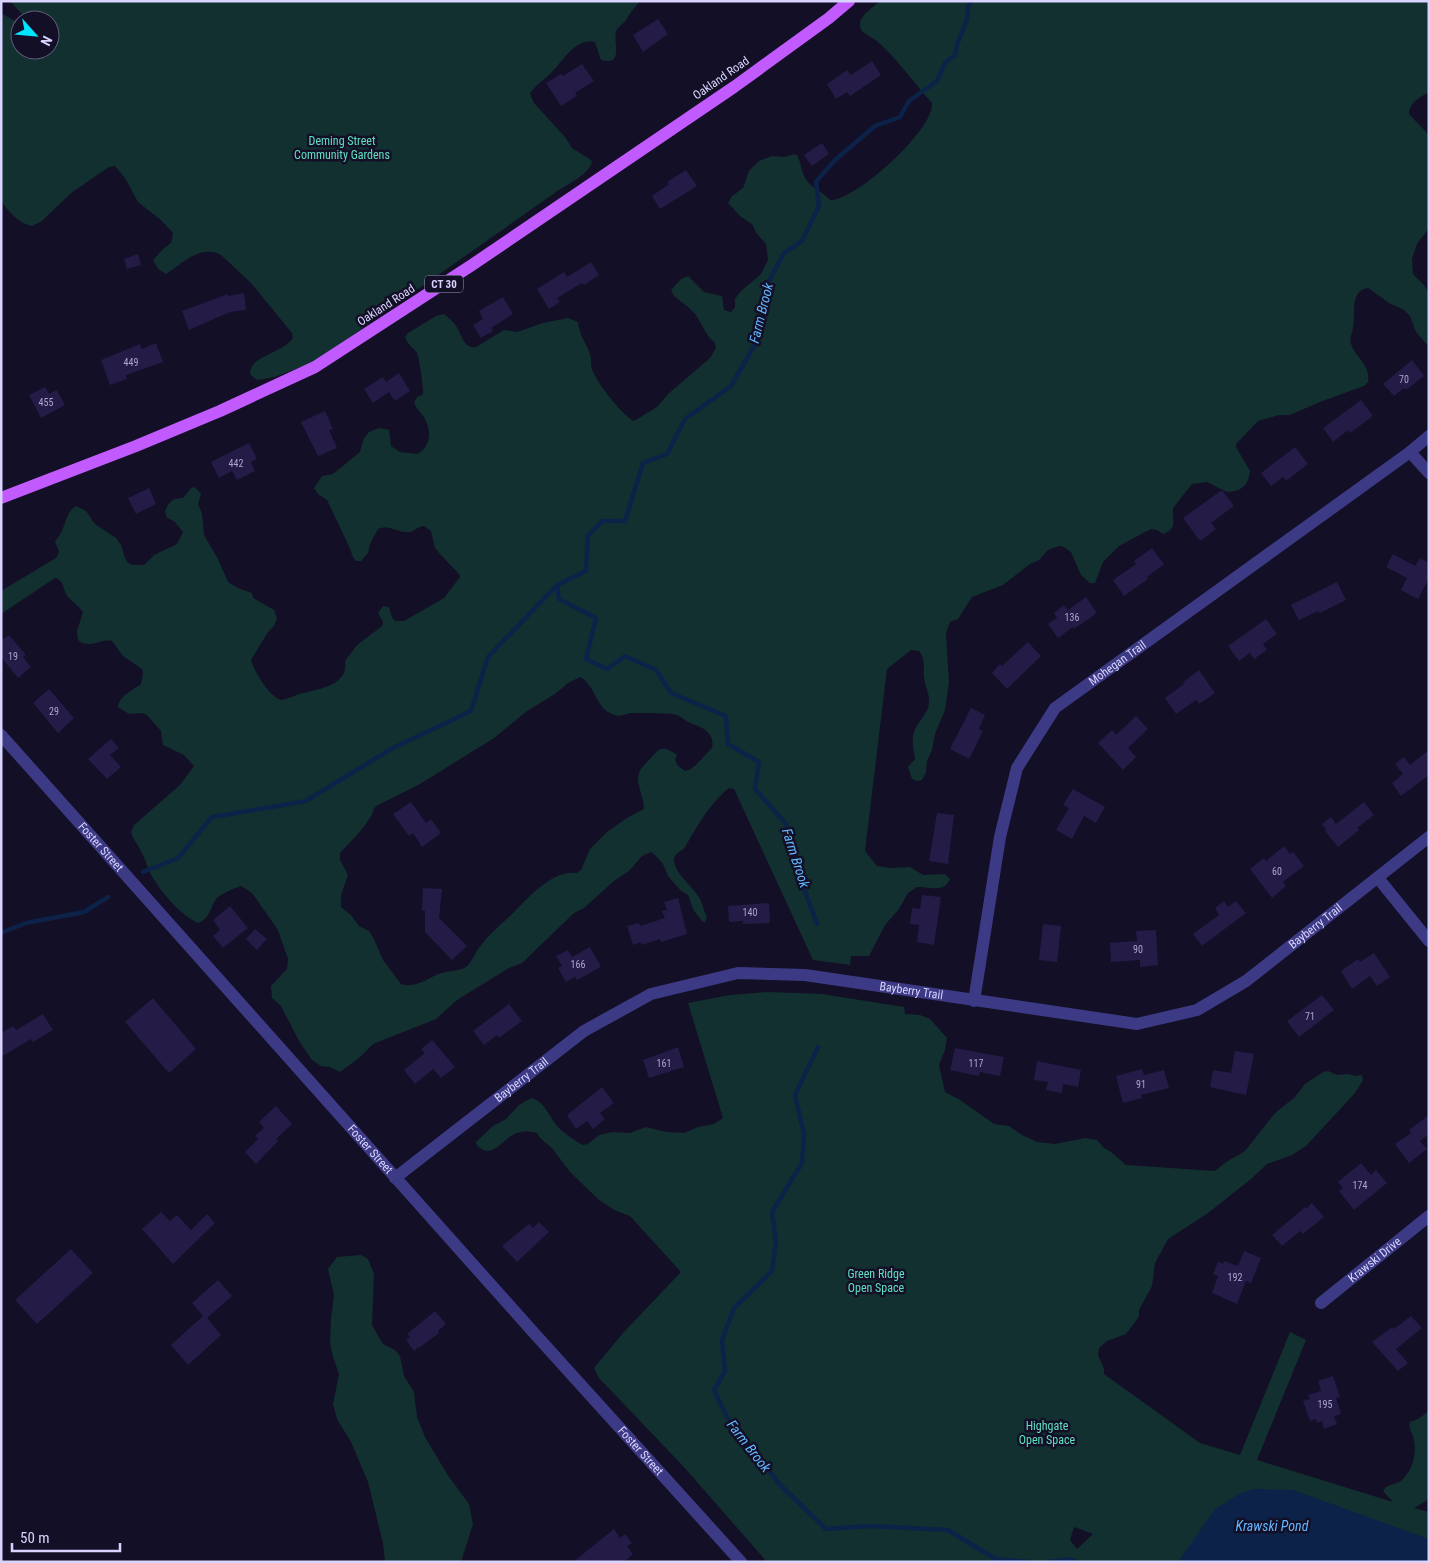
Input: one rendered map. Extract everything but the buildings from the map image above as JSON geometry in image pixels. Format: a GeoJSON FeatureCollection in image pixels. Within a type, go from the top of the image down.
{"type":"FeatureCollection","features":[{"type":"Feature","properties":{"kind":"main road","name":"Oakland Road"},"geometry":{"type":"LineString","coordinates":[[1,498],[187,425],[315,367],[472,265],[726,92],[829,18],[848,1]]}},
{"type":"Feature","properties":{"kind":"street","name":"Mohegan Trail"},"geometry":{"type":"LineString","coordinates":[[974,1001],[1000,837],[1018,768],[1056,708],[1410,452],[1429,436]]}},
{"type":"Feature","properties":{"kind":"street"},"geometry":{"type":"LineString","coordinates":[[1410,452],[1429,473]]}},
{"type":"Feature","properties":{"kind":"street","name":"Foster Street"},"geometry":{"type":"LineString","coordinates":[[1,735],[740,1562]]}},
{"type":"Feature","properties":{"kind":"street","name":"Bayberry Trail"},"geometry":{"type":"LineString","coordinates":[[395,1178],[584,1031],[651,994],[738,973],[805,974],[974,1001],[1137,1024],[1197,1010],[1246,981],[1429,837]]}},
{"type":"Feature","properties":{"kind":"street"},"geometry":{"type":"LineString","coordinates":[[1378,878],[1429,941]]}},
{"type":"Feature","properties":{"kind":"street","name":"Krawski Drive"},"geometry":{"type":"LineString","coordinates":[[1321,1302],[1429,1216]]}},
{"type":"Feature","properties":{"kind":"green space","name":"Deming Street Community Gardens"},"geometry":{"type":"Polygon","coordinates":[[[10,1],[640,1],[617,29],[616,51],[613,60],[601,60],[595,42],[582,43],[570,51],[530,94],[534,103],[565,137],[572,148],[591,160],[592,163],[585,172],[316,361],[275,377],[257,380],[250,374],[251,368],[260,359],[288,343],[293,338],[292,333],[251,283],[221,255],[213,252],[199,254],[166,274],[158,269],[153,260],[171,243],[173,233],[162,221],[138,202],[125,178],[115,166],[109,167],[71,193],[42,221],[32,226],[18,220],[10,213],[1,200],[1,13],[10,18],[10,60],[60,60],[60,10],[18,10],[10,1]]]}},
{"type":"Feature","properties":{"kind":"green space"},"geometry":{"type":"Polygon","coordinates":[[[880,1],[1429,1],[1429,92],[1413,104],[1409,114],[1429,135],[1429,228],[1417,244],[1412,259],[1413,274],[1428,292],[1429,347],[1416,332],[1410,316],[1404,310],[1389,303],[1368,288],[1362,290],[1358,293],[1354,304],[1354,323],[1350,339],[1353,349],[1365,366],[1368,382],[1364,386],[1290,415],[1279,415],[1258,421],[1236,444],[1250,471],[1248,480],[1243,487],[1227,492],[1207,482],[1192,484],[1173,508],[1171,530],[1163,534],[1151,529],[1119,546],[1103,562],[1095,583],[1090,583],[1081,575],[1071,552],[1059,546],[1048,550],[1039,560],[1030,564],[1003,585],[972,597],[958,619],[950,622],[946,633],[949,682],[945,710],[935,734],[932,750],[927,761],[926,772],[922,780],[912,779],[908,767],[915,759],[914,732],[927,711],[929,704],[924,677],[923,657],[919,651],[911,650],[887,669],[865,851],[877,866],[890,868],[910,867],[923,875],[945,874],[950,879],[947,884],[940,888],[917,887],[908,893],[899,909],[885,925],[869,956],[851,956],[850,965],[813,960],[734,789],[729,788],[710,807],[684,849],[676,854],[674,858],[677,870],[701,901],[707,917],[705,922],[694,911],[688,895],[681,891],[668,876],[663,864],[651,852],[642,856],[629,871],[615,880],[584,908],[574,913],[522,963],[509,968],[457,1000],[436,1019],[373,1044],[359,1058],[340,1072],[330,1067],[321,1066],[312,1060],[299,1041],[281,1006],[272,998],[271,986],[287,969],[288,959],[278,930],[252,893],[241,886],[223,894],[215,900],[206,918],[198,923],[171,902],[159,887],[150,873],[142,852],[132,835],[131,832],[134,825],[180,785],[194,766],[184,755],[163,745],[161,731],[147,715],[142,713],[129,714],[118,707],[124,696],[141,684],[142,669],[123,656],[112,641],[87,644],[78,640],[77,631],[83,612],[68,597],[62,583],[58,579],[55,578],[1,614],[1,591],[56,558],[59,552],[55,541],[62,532],[69,513],[76,506],[86,511],[95,524],[116,538],[128,563],[144,565],[154,555],[177,544],[183,532],[174,521],[167,518],[165,511],[171,501],[183,498],[192,487],[196,488],[201,494],[198,504],[202,514],[204,535],[218,559],[228,582],[252,593],[253,598],[274,610],[277,618],[274,626],[268,632],[251,660],[263,683],[276,698],[281,700],[325,687],[338,681],[343,676],[345,661],[357,645],[382,626],[383,622],[378,613],[383,606],[389,607],[395,621],[404,621],[444,598],[460,577],[435,548],[431,531],[424,526],[409,532],[390,528],[378,529],[370,544],[368,553],[361,561],[356,561],[327,500],[318,494],[314,488],[322,476],[333,474],[360,452],[364,438],[369,432],[379,428],[389,430],[391,446],[400,452],[417,454],[425,448],[429,429],[414,402],[417,397],[423,394],[423,386],[417,353],[405,337],[408,333],[436,316],[444,314],[455,325],[467,344],[476,347],[504,330],[517,332],[543,323],[568,318],[578,322],[581,335],[590,354],[594,375],[609,397],[627,416],[634,421],[657,407],[668,394],[710,358],[716,348],[715,343],[708,336],[696,315],[674,296],[671,290],[681,279],[688,276],[704,292],[722,296],[724,310],[731,312],[735,307],[735,299],[741,291],[761,274],[768,260],[766,244],[757,234],[752,224],[740,216],[728,203],[732,196],[743,188],[749,171],[759,161],[772,156],[784,157],[794,154],[797,155],[804,175],[810,184],[830,200],[841,197],[874,177],[891,162],[921,129],[929,115],[932,103],[892,56],[878,42],[864,33],[860,27],[862,17],[880,1]],[[580,677],[568,683],[555,694],[527,711],[494,738],[420,784],[376,806],[364,826],[340,853],[340,860],[348,875],[341,895],[341,907],[351,915],[359,926],[369,931],[383,960],[401,984],[414,985],[438,974],[466,967],[490,934],[541,886],[558,876],[577,873],[581,870],[590,849],[607,832],[644,809],[638,778],[641,768],[660,749],[667,749],[677,755],[675,760],[678,766],[685,771],[696,765],[712,748],[712,739],[708,732],[676,715],[630,713],[619,716],[608,712],[603,708],[586,681],[580,677]]]}},
{"type":"Feature","properties":{"kind":"green space"},"geometry":{"type":"Polygon","coordinates":[[[768,992],[822,994],[904,1007],[905,1014],[920,1015],[930,1019],[947,1038],[939,1065],[945,1092],[960,1100],[994,1124],[1009,1126],[1037,1142],[1055,1144],[1085,1138],[1097,1140],[1126,1165],[1215,1171],[1245,1151],[1275,1113],[1295,1097],[1305,1084],[1323,1072],[1328,1071],[1337,1075],[1362,1075],[1363,1080],[1355,1093],[1306,1146],[1292,1155],[1267,1164],[1208,1213],[1168,1239],[1155,1263],[1152,1286],[1139,1310],[1139,1316],[1136,1321],[1126,1334],[1107,1341],[1099,1348],[1098,1355],[1104,1369],[1104,1374],[1200,1443],[1240,1455],[1290,1332],[1306,1340],[1257,1460],[1393,1502],[1383,1491],[1388,1486],[1404,1478],[1411,1466],[1415,1449],[1410,1422],[1429,1411],[1429,1499],[1414,1508],[1429,1512],[1429,1562],[767,1562],[683,1466],[599,1378],[594,1368],[623,1333],[681,1272],[630,1216],[614,1210],[598,1199],[570,1172],[552,1148],[537,1133],[521,1132],[515,1134],[493,1150],[488,1151],[476,1144],[493,1126],[506,1119],[519,1105],[531,1098],[544,1106],[560,1129],[583,1145],[588,1144],[599,1135],[613,1132],[630,1133],[646,1127],[666,1132],[684,1133],[698,1127],[714,1124],[723,1118],[688,1003],[730,995],[768,992]],[[1074,1527],[1070,1540],[1077,1549],[1093,1534],[1074,1527]]]}},
{"type":"Feature","properties":{"kind":"green space"},"geometry":{"type":"Polygon","coordinates":[[[361,1255],[368,1259],[374,1274],[372,1325],[383,1344],[395,1350],[400,1356],[404,1376],[414,1392],[417,1417],[425,1437],[447,1474],[469,1504],[473,1524],[461,1562],[385,1562],[383,1543],[368,1482],[351,1442],[337,1419],[333,1404],[339,1374],[330,1343],[334,1295],[328,1269],[337,1257],[361,1255]]]}},
{"type":"Feature","properties":{"kind":"water","name":"Krawski Pond"},"geometry":{"type":"Polygon","coordinates":[[[1254,1489],[1293,1490],[1429,1539],[1429,1562],[1178,1562],[1215,1509],[1241,1493],[1254,1489]]]}},
{"type":"Feature","properties":{"kind":"waterway","name":"Farm Brook"},"geometry":{"type":"LineString","coordinates":[[817,924],[800,878],[786,824],[755,789],[759,762],[728,744],[726,716],[671,693],[656,670],[625,656],[607,669],[586,659],[596,618],[559,599],[557,585],[586,571],[588,536],[602,521],[625,521],[643,463],[667,454],[685,419],[731,386],[757,341],[769,281],[784,253],[802,241],[819,206],[816,182],[834,161],[875,126],[900,117],[909,101],[937,81],[945,63],[955,55],[967,20],[968,7],[971,1]]}},
{"type":"Feature","properties":{"kind":"waterway"},"geometry":{"type":"LineString","coordinates":[[143,872],[178,858],[212,817],[306,801],[391,749],[471,711],[488,657],[557,585]]}},
{"type":"Feature","properties":{"kind":"waterway"},"geometry":{"type":"LineString","coordinates":[[1,933],[26,923],[84,912],[108,897]]}},
{"type":"Feature","properties":{"kind":"waterway","name":"Farm Brook"},"geometry":{"type":"LineString","coordinates":[[818,1047],[795,1095],[804,1134],[802,1163],[772,1212],[776,1242],[772,1271],[734,1308],[722,1340],[725,1371],[714,1390],[728,1419],[781,1486],[826,1529],[872,1526],[948,1530],[996,1559],[1030,1562]]}},
{"type":"Feature","properties":{"kind":"waterway","name":"Farm Brook"},"geometry":{"type":"LineString","coordinates":[[1048,1562],[1070,1559],[1078,1562]]}},
{"type":"Feature","properties":{"kind":"park label","name":"Green Ridge Open Space"},"geometry":{"type":"Point","coordinates":[876,1281]}},
{"type":"Feature","properties":{"kind":"park label","name":"Highgate Open Space"},"geometry":{"type":"Point","coordinates":[1047,1433]}}]}
